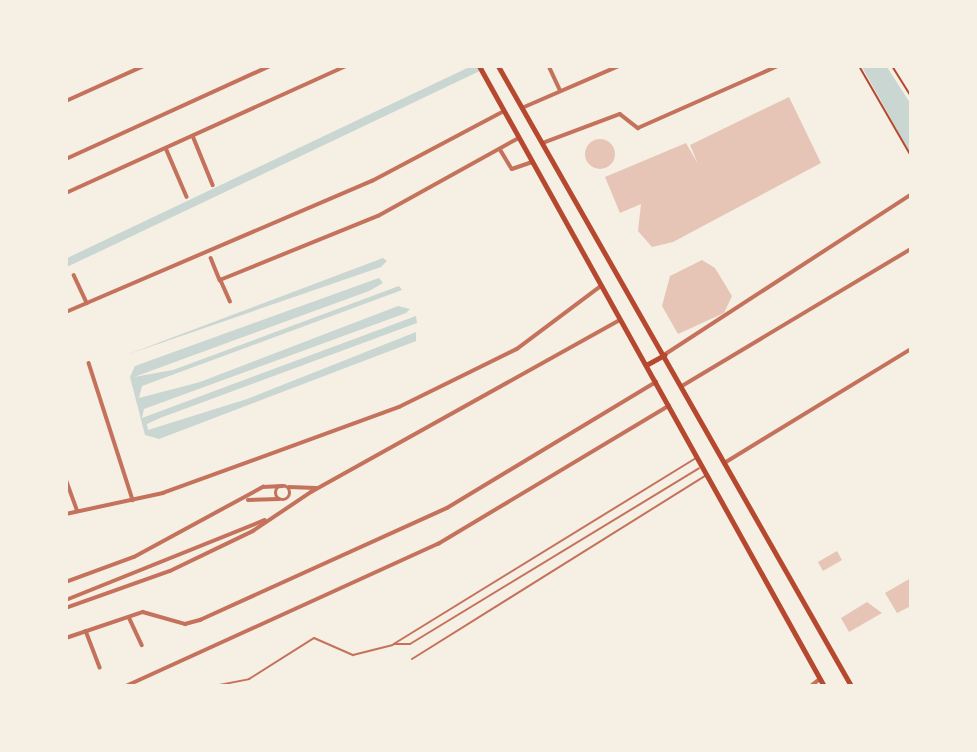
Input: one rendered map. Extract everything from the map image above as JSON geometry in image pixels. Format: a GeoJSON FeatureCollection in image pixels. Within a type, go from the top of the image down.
{"type":"FeatureCollection","features":[{"type":"Feature","properties":{"kind":"main road"},"geometry":{"type":"LineString","coordinates":[[479,66],[822,682]]}},
{"type":"Feature","properties":{"kind":"main road"},"geometry":{"type":"LineString","coordinates":[[498,66],[851,685]]}},
{"type":"Feature","properties":{"kind":"main road"},"geometry":{"type":"LineString","coordinates":[[646,365],[664,355]]}},
{"type":"Feature","properties":{"kind":"street"},"geometry":{"type":"LineString","coordinates":[[66,101],[144,66]]}},
{"type":"Feature","properties":{"kind":"street"},"geometry":{"type":"LineString","coordinates":[[66,159],[270,66]]}},
{"type":"Feature","properties":{"kind":"street"},"geometry":{"type":"LineString","coordinates":[[66,193],[346,66]]}},
{"type":"Feature","properties":{"kind":"street"},"geometry":{"type":"LineString","coordinates":[[549,66],[560,91]]}},
{"type":"Feature","properties":{"kind":"street"},"geometry":{"type":"LineString","coordinates":[[522,107],[619,66]]}},
{"type":"Feature","properties":{"kind":"street"},"geometry":{"type":"LineString","coordinates":[[542,143],[620,114],[636,129],[778,66]]}},
{"type":"Feature","properties":{"kind":"street"},"geometry":{"type":"LineString","coordinates":[[66,312],[372,181],[504,111]]}},
{"type":"Feature","properties":{"kind":"street"},"geometry":{"type":"LineString","coordinates":[[193,136],[213,185]]}},
{"type":"Feature","properties":{"kind":"street"},"geometry":{"type":"LineString","coordinates":[[220,280],[378,216],[519,138]]}},
{"type":"Feature","properties":{"kind":"street"},"geometry":{"type":"LineString","coordinates":[[166,148],[187,197]]}},
{"type":"Feature","properties":{"kind":"street"},"geometry":{"type":"LineString","coordinates":[[499,149],[512,169],[532,162]]}},
{"type":"Feature","properties":{"kind":"street"},"geometry":{"type":"LineString","coordinates":[[664,355],[910,195]]}},
{"type":"Feature","properties":{"kind":"street"},"geometry":{"type":"LineString","coordinates":[[682,386],[911,249]]}},
{"type":"Feature","properties":{"kind":"street"},"geometry":{"type":"LineString","coordinates":[[211,258],[230,302]]}},
{"type":"Feature","properties":{"kind":"street"},"geometry":{"type":"LineString","coordinates":[[74,275],[87,303]]}},
{"type":"Feature","properties":{"kind":"street"},"geometry":{"type":"LineString","coordinates":[[66,514],[133,500],[440,388],[517,349],[601,286]]}},
{"type":"Feature","properties":{"kind":"street"},"geometry":{"type":"LineString","coordinates":[[66,608],[170,571],[620,320]]}},
{"type":"Feature","properties":{"kind":"street"},"geometry":{"type":"LineString","coordinates":[[726,463],[911,349]]}},
{"type":"Feature","properties":{"kind":"street"},"geometry":{"type":"LineString","coordinates":[[89,363],[133,500]]}},
{"type":"Feature","properties":{"kind":"street"},"geometry":{"type":"LineString","coordinates":[[66,638],[149,611],[185,624],[200,620],[447,508],[656,382]]}},
{"type":"Feature","properties":{"kind":"street"},"geometry":{"type":"LineString","coordinates":[[126,685],[438,544],[669,406]]}},
{"type":"Feature","properties":{"kind":"street"},"geometry":{"type":"LineString","coordinates":[[66,479],[77,510]]}},
{"type":"Feature","properties":{"kind":"street"},"geometry":{"type":"LineString","coordinates":[[66,582],[134,557],[246,500],[267,485],[318,488]]}},
{"type":"Feature","properties":{"kind":"street"},"geometry":{"type":"LineString","coordinates":[[285,487],[288,498]]}},
{"type":"Feature","properties":{"kind":"street"},"geometry":{"type":"LineString","coordinates":[[280,499],[276,493],[285,487]]}},
{"type":"Feature","properties":{"kind":"street"},"geometry":{"type":"LineString","coordinates":[[246,500],[306,495]]}},
{"type":"Feature","properties":{"kind":"street"},"geometry":{"type":"LineString","coordinates":[[66,600],[267,519]]}},
{"type":"Feature","properties":{"kind":"street"},"geometry":{"type":"LineString","coordinates":[[129,617],[142,645]]}},
{"type":"Feature","properties":{"kind":"street"},"geometry":{"type":"LineString","coordinates":[[86,631],[100,667]]}},
{"type":"Feature","properties":{"kind":"street"},"geometry":{"type":"LineString","coordinates":[[811,685],[822,682]]}},
{"type":"Feature","properties":{"kind":"lane"},"geometry":{"type":"LineString","coordinates":[[394,644],[697,457]]}},
{"type":"Feature","properties":{"kind":"lane"},"geometry":{"type":"LineString","coordinates":[[214,685],[249,679],[314,638],[353,655],[394,644],[410,644],[703,466]]}},
{"type":"Feature","properties":{"kind":"lane"},"geometry":{"type":"LineString","coordinates":[[411,659],[707,474]]}},
{"type":"Feature","properties":{"kind":"path"},"geometry":{"type":"LineString","coordinates":[[859,66],[911,156]]}},
{"type":"Feature","properties":{"kind":"path"},"geometry":{"type":"LineString","coordinates":[[892,66],[911,97]]}},
{"type":"Feature","properties":{"kind":"shaded area"},"geometry":{"type":"Polygon","coordinates":[[[862,67],[887,67],[910,103],[910,153],[862,67]]]}},
{"type":"Feature","properties":{"kind":"shaded area"},"geometry":{"type":"Polygon","coordinates":[[[383,258],[387,261],[381,267],[126,355],[383,258]]]}},
{"type":"Feature","properties":{"kind":"shaded area"},"geometry":{"type":"Polygon","coordinates":[[[379,278],[383,283],[369,291],[134,377],[173,370],[399,286],[402,290],[142,386],[139,398],[200,382],[398,306],[410,309],[406,313],[144,409],[142,418],[416,316],[417,323],[160,418],[147,424],[148,430],[247,399],[416,332],[416,341],[159,439],[145,435],[130,377],[135,366],[379,278]]]}},
{"type":"Feature","properties":{"kind":"building"},"geometry":{"type":"Polygon","coordinates":[[[789,97],[821,163],[673,242],[652,247],[638,231],[641,204],[620,213],[605,177],[686,143],[698,164],[690,145],[789,97]]]}},
{"type":"Feature","properties":{"kind":"building"},"geometry":{"type":"Polygon","coordinates":[[[600,139],[610,144],[615,154],[610,164],[600,169],[590,164],[585,154],[590,144],[600,139]]]}},
{"type":"Feature","properties":{"kind":"building"},"geometry":{"type":"Polygon","coordinates":[[[702,260],[715,268],[732,296],[724,313],[678,334],[662,306],[670,276],[702,260]]]}},
{"type":"Feature","properties":{"kind":"building"},"geometry":{"type":"Polygon","coordinates":[[[837,551],[842,560],[823,571],[818,562],[837,551]]]}},
{"type":"Feature","properties":{"kind":"building"},"geometry":{"type":"Polygon","coordinates":[[[911,578],[911,606],[897,613],[885,593],[911,578]]]}},
{"type":"Feature","properties":{"kind":"building"},"geometry":{"type":"Polygon","coordinates":[[[867,602],[882,613],[849,632],[841,618],[867,602]]]}},
{"type":"Feature","properties":{"kind":"waterway"},"geometry":{"type":"LineString","coordinates":[[66,263],[481,66]]}}]}
